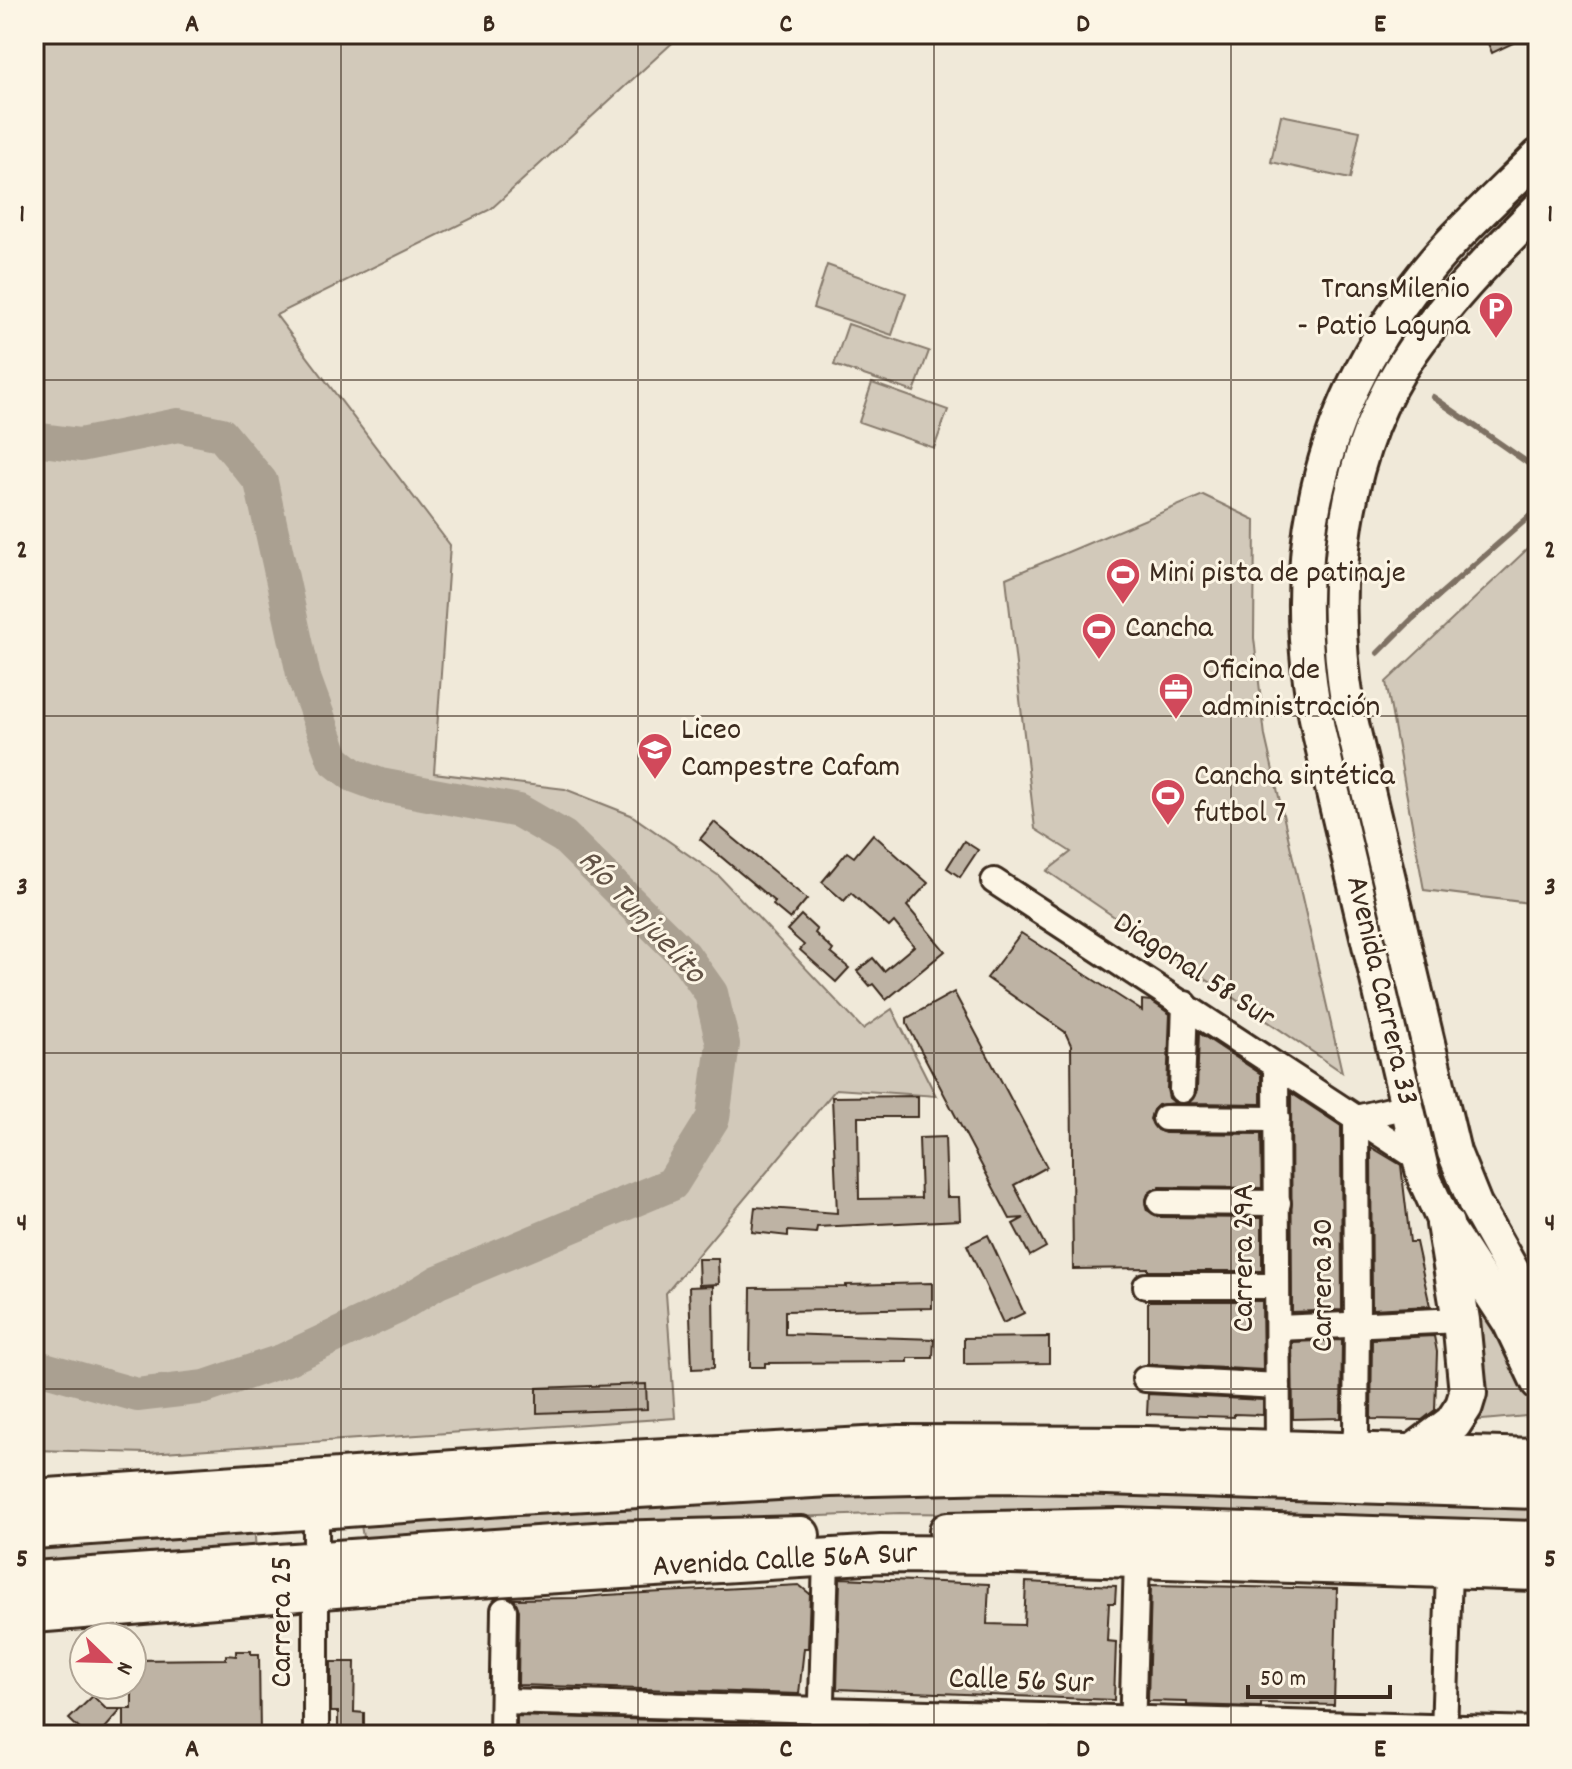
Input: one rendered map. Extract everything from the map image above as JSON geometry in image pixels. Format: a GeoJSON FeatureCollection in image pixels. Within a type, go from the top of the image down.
{"type":"FeatureCollection","features":[{"type":"Feature","properties":{"kind":"highway"},"geometry":{"type":"LineString","coordinates":[[1412,1454],[1453,1423],[1464,1406],[1469,1380],[1445,1224]]}},
{"type":"Feature","properties":{"kind":"highway"},"geometry":{"type":"LineString","coordinates":[[34,1498],[469,1468],[915,1444],[1033,1443],[1538,1457]]}},
{"type":"Feature","properties":{"kind":"highway"},"geometry":{"type":"LineString","coordinates":[[1186,1448],[1253,1481]]}},
{"type":"Feature","properties":{"kind":"highway"},"geometry":{"type":"LineString","coordinates":[[623,1490],[744,1452]]}},
{"type":"Feature","properties":{"kind":"highway"},"geometry":{"type":"LineString","coordinates":[[34,1530],[830,1478],[999,1474],[1538,1490]]}},
{"type":"Feature","properties":{"kind":"highway","name":"Avenida Calle 56A Sur"},"geometry":{"type":"LineString","coordinates":[[34,1614],[316,1575],[609,1540],[1120,1527],[1538,1540]]}},
{"type":"Feature","properties":{"kind":"highway"},"geometry":{"type":"LineString","coordinates":[[1233,1530],[1320,1565]]}},
{"type":"Feature","properties":{"kind":"highway"},"geometry":{"type":"LineString","coordinates":[[538,1577],[609,1540]]}},
{"type":"Feature","properties":{"kind":"highway","name":"Avenida Calle 56A Sur"},"geometry":{"type":"LineString","coordinates":[[34,1580],[316,1575],[538,1577],[826,1557],[997,1555],[1538,1572]]}},
{"type":"Feature","properties":{"kind":"main road","name":"Avenida Carrera 33"},"geometry":{"type":"LineString","coordinates":[[1538,156],[1453,241],[1417,282],[1365,362],[1336,429],[1316,491],[1309,528],[1304,621],[1313,704],[1419,1159],[1432,1199],[1445,1224],[1509,1322],[1538,1383]]}},
{"type":"Feature","properties":{"kind":"main road","name":"Avenida Carrera 33"},"geometry":{"type":"LineString","coordinates":[[1538,209],[1446,305],[1411,352],[1385,400],[1362,457],[1344,529],[1338,612],[1343,677],[1369,803],[1454,1152],[1475,1204],[1538,1316]]}},
{"type":"Feature","properties":{"kind":"main road"},"geometry":{"type":"LineString","coordinates":[[1407,1106],[1439,1097]]}},
{"type":"Feature","properties":{"kind":"main road"},"geometry":{"type":"LineString","coordinates":[[1419,1159],[1475,1204]]}},
{"type":"Feature","properties":{"kind":"street","name":"Diagonal 58 Sur"},"geometry":{"type":"LineString","coordinates":[[994,881],[1419,1159]]}},
{"type":"Feature","properties":{"kind":"street"},"geometry":{"type":"LineString","coordinates":[[1182,1090],[1185,1004]]}},
{"type":"Feature","properties":{"kind":"street","name":"Carrera 29A"},"geometry":{"type":"LineString","coordinates":[[1276,1066],[1278,1450]]}},
{"type":"Feature","properties":{"kind":"street"},"geometry":{"type":"LineString","coordinates":[[1356,1118],[1407,1106]]}},
{"type":"Feature","properties":{"kind":"street"},"geometry":{"type":"LineString","coordinates":[[1165,1118],[1277,1119]]}},
{"type":"Feature","properties":{"kind":"street","name":"Carrera 30"},"geometry":{"type":"LineString","coordinates":[[1353,1453],[1357,1323],[1356,1118]]}},
{"type":"Feature","properties":{"kind":"street"},"geometry":{"type":"LineString","coordinates":[[1160,1202],[1278,1203]]}},
{"type":"Feature","properties":{"kind":"street"},"geometry":{"type":"LineString","coordinates":[[1146,1286],[1277,1286]]}},
{"type":"Feature","properties":{"kind":"street"},"geometry":{"type":"LineString","coordinates":[[1278,1328],[1461,1320]]}},
{"type":"Feature","properties":{"kind":"street"},"geometry":{"type":"LineString","coordinates":[[1145,1379],[1278,1386]]}},
{"type":"Feature","properties":{"kind":"street","name":"Carrera 25"},"geometry":{"type":"LineString","coordinates":[[316,1510],[316,1735]]}},
{"type":"Feature","properties":{"kind":"street"},"geometry":{"type":"LineString","coordinates":[[821,1735],[826,1557]]}},
{"type":"Feature","properties":{"kind":"street"},"geometry":{"type":"LineString","coordinates":[[1133,1727],[1137,1559]]}},
{"type":"Feature","properties":{"kind":"street"},"geometry":{"type":"LineString","coordinates":[[1444,1731],[1449,1569]]}},
{"type":"Feature","properties":{"kind":"street"},"geometry":{"type":"LineString","coordinates":[[502,1735],[504,1610]]}},
{"type":"Feature","properties":{"kind":"street","name":"Calle 56 Sur"},"geometry":{"type":"LineString","coordinates":[[503,1701],[822,1709],[1133,1727],[1538,1730]]}},
{"type":"Feature","properties":{"kind":"shaded area"},"geometry":{"type":"Polygon","coordinates":[[[34,34],[682,34],[491,209],[276,315],[450,545],[434,773],[565,789],[631,815],[719,876],[863,1029],[892,1009],[936,1096],[836,1089],[666,1293],[675,1418],[148,1453],[34,1450],[34,34]]]}},
{"type":"Feature","properties":{"kind":"shaded area"},"geometry":{"type":"Polygon","coordinates":[[[1281,115],[1360,131],[1350,179],[1271,162],[1281,115]]]}},
{"type":"Feature","properties":{"kind":"shaded area"},"geometry":{"type":"Polygon","coordinates":[[[827,265],[906,293],[892,335],[813,308],[827,265]]]}},
{"type":"Feature","properties":{"kind":"shaded area"},"geometry":{"type":"Polygon","coordinates":[[[848,324],[929,351],[914,392],[834,365],[848,324]]]}},
{"type":"Feature","properties":{"kind":"shaded area"},"geometry":{"type":"Polygon","coordinates":[[[872,383],[948,410],[934,448],[859,422],[872,383]]]}},
{"type":"Feature","properties":{"kind":"shaded area"},"geometry":{"type":"Polygon","coordinates":[[[1203,495],[1255,520],[1254,638],[1265,736],[1342,1072],[1047,871],[1071,852],[1035,829],[1006,578],[1203,495]]]}},
{"type":"Feature","properties":{"kind":"shaded area"},"geometry":{"type":"Polygon","coordinates":[[[1538,539],[1538,904],[1424,890],[1386,682],[1538,539]]]}},
{"type":"Feature","properties":{"kind":"shaded area"},"geometry":{"type":"Polygon","coordinates":[[[1463,1275],[1515,1359],[1538,1415],[1472,1421],[1463,1275]]]}},
{"type":"Feature","properties":{"kind":"shaded area"},"geometry":{"type":"Polygon","coordinates":[[[819,1488],[1533,1498],[1533,1530],[1068,1515],[900,1513],[767,1518],[364,1544],[361,1525],[819,1488]]]}},
{"type":"Feature","properties":{"kind":"shaded area"},"geometry":{"type":"Polygon","coordinates":[[[254,1523],[256,1552],[34,1567],[34,1537],[254,1523]]]}},
{"type":"Feature","properties":{"kind":"building"},"geometry":{"type":"Polygon","coordinates":[[[1484,34],[1532,34],[1492,53],[1484,34]]]}},
{"type":"Feature","properties":{"kind":"building"},"geometry":{"type":"Polygon","coordinates":[[[714,822],[807,899],[790,919],[773,905],[775,902],[700,839],[714,822]]]}},
{"type":"Feature","properties":{"kind":"building"},"geometry":{"type":"Polygon","coordinates":[[[873,834],[928,883],[907,906],[945,951],[886,1000],[857,971],[873,958],[884,971],[914,946],[894,922],[889,927],[851,893],[844,901],[822,882],[847,852],[854,857],[873,834]]]}},
{"type":"Feature","properties":{"kind":"building"},"geometry":{"type":"Polygon","coordinates":[[[964,841],[978,850],[960,877],[947,868],[964,841]]]}},
{"type":"Feature","properties":{"kind":"building"},"geometry":{"type":"Polygon","coordinates":[[[801,915],[833,950],[831,953],[849,968],[836,982],[800,950],[804,945],[787,930],[801,915]]]}},
{"type":"Feature","properties":{"kind":"building"},"geometry":{"type":"Polygon","coordinates":[[[1021,933],[1142,1011],[1142,1000],[1151,1001],[1170,1014],[1167,1089],[1169,1098],[1175,1103],[1158,1105],[1153,1110],[1150,1119],[1157,1130],[1165,1133],[1261,1134],[1262,1188],[1160,1187],[1148,1194],[1145,1203],[1147,1210],[1159,1217],[1262,1218],[1262,1271],[1073,1269],[1071,1045],[1065,1032],[987,978],[1021,933]]]}},
{"type":"Feature","properties":{"kind":"building"},"geometry":{"type":"Polygon","coordinates":[[[954,992],[1047,1167],[1014,1185],[1046,1247],[1030,1256],[1013,1224],[1024,1218],[1010,1219],[907,1024],[907,1018],[954,992]]]}},
{"type":"Feature","properties":{"kind":"building"},"geometry":{"type":"Polygon","coordinates":[[[1199,1033],[1261,1074],[1261,1104],[1189,1103],[1197,1091],[1199,1033]]]}},
{"type":"Feature","properties":{"kind":"building"},"geometry":{"type":"Polygon","coordinates":[[[1291,1093],[1341,1126],[1342,1310],[1292,1312],[1291,1093]]]}},
{"type":"Feature","properties":{"kind":"building"},"geometry":{"type":"Polygon","coordinates":[[[918,1096],[918,1117],[858,1117],[859,1199],[921,1198],[919,1138],[945,1137],[947,1197],[959,1197],[960,1220],[817,1227],[816,1233],[788,1231],[788,1236],[752,1232],[755,1207],[837,1213],[832,1097],[918,1096]]]}},
{"type":"Feature","properties":{"kind":"building"},"geometry":{"type":"Polygon","coordinates":[[[1371,1147],[1401,1165],[1410,1242],[1416,1242],[1430,1306],[1372,1309],[1371,1147]]]}},
{"type":"Feature","properties":{"kind":"building"},"geometry":{"type":"Polygon","coordinates":[[[988,1235],[1024,1313],[1003,1323],[967,1245],[988,1235]]]}},
{"type":"Feature","properties":{"kind":"building"},"geometry":{"type":"Polygon","coordinates":[[[698,1259],[718,1259],[719,1284],[699,1285],[698,1259]]]}},
{"type":"Feature","properties":{"kind":"building"},"geometry":{"type":"Polygon","coordinates":[[[932,1283],[932,1308],[785,1311],[785,1334],[934,1339],[933,1358],[908,1358],[908,1362],[765,1363],[765,1367],[750,1367],[751,1288],[932,1283]]]}},
{"type":"Feature","properties":{"kind":"building"},"geometry":{"type":"Polygon","coordinates":[[[713,1286],[714,1368],[692,1369],[689,1287],[713,1286]]]}},
{"type":"Feature","properties":{"kind":"building"},"geometry":{"type":"Polygon","coordinates":[[[1148,1301],[1262,1301],[1263,1370],[1148,1364],[1148,1301]]]}},
{"type":"Feature","properties":{"kind":"building"},"geometry":{"type":"Polygon","coordinates":[[[1434,1336],[1437,1352],[1435,1410],[1422,1420],[1371,1419],[1372,1339],[1434,1336]]]}},
{"type":"Feature","properties":{"kind":"building"},"geometry":{"type":"Polygon","coordinates":[[[1049,1337],[1049,1363],[964,1364],[964,1338],[1049,1337]]]}},
{"type":"Feature","properties":{"kind":"building"},"geometry":{"type":"Polygon","coordinates":[[[1342,1340],[1341,1418],[1293,1419],[1292,1342],[1342,1340]]]}},
{"type":"Feature","properties":{"kind":"building"},"geometry":{"type":"Polygon","coordinates":[[[646,1384],[647,1409],[537,1413],[537,1388],[646,1384]]]}},
{"type":"Feature","properties":{"kind":"building"},"geometry":{"type":"Polygon","coordinates":[[[1148,1394],[1263,1400],[1263,1415],[1147,1414],[1148,1394]]]}},
{"type":"Feature","properties":{"kind":"building"},"geometry":{"type":"Polygon","coordinates":[[[840,1578],[989,1584],[987,1624],[1024,1625],[1026,1582],[1116,1586],[1115,1603],[1109,1603],[1107,1641],[1116,1642],[1114,1700],[837,1689],[840,1578]]]}},
{"type":"Feature","properties":{"kind":"building"},"geometry":{"type":"Polygon","coordinates":[[[799,1585],[810,1594],[808,1648],[804,1648],[799,1694],[518,1685],[519,1610],[514,1599],[799,1585]]]}},
{"type":"Feature","properties":{"kind":"building"},"geometry":{"type":"Polygon","coordinates":[[[1151,1585],[1337,1589],[1334,1705],[1261,1703],[1261,1707],[1148,1701],[1151,1585]]]}},
{"type":"Feature","properties":{"kind":"building"},"geometry":{"type":"Polygon","coordinates":[[[236,1651],[259,1654],[260,1735],[124,1735],[124,1709],[132,1709],[132,1701],[148,1701],[148,1660],[226,1659],[226,1655],[236,1656],[236,1651]]]}},
{"type":"Feature","properties":{"kind":"building"},"geometry":{"type":"Polygon","coordinates":[[[331,1662],[355,1662],[354,1712],[364,1713],[364,1735],[338,1735],[338,1712],[331,1712],[331,1662]]]}},
{"type":"Feature","properties":{"kind":"building"},"geometry":{"type":"Polygon","coordinates":[[[88,1701],[98,1701],[106,1709],[122,1709],[99,1735],[86,1735],[69,1719],[88,1701]]]}},
{"type":"Feature","properties":{"kind":"building"},"geometry":{"type":"Polygon","coordinates":[[[517,1716],[798,1724],[798,1735],[517,1735],[517,1716]]]}},
{"type":"Feature","properties":{"kind":"building"},"geometry":{"type":"Polygon","coordinates":[[[836,1725],[932,1728],[932,1735],[836,1735],[836,1725]]]}},
{"type":"Feature","properties":{"kind":"building"},"geometry":{"type":"Polygon","coordinates":[[[1056,1731],[1114,1733],[1117,1735],[1055,1735],[1056,1731]]]}},
{"type":"Feature","properties":{"kind":"waterway"},"geometry":{"type":"LineString","coordinates":[[1433,397],[1538,470]]}},
{"type":"Feature","properties":{"kind":"waterway","name":"Río Tunjuelito"},"geometry":{"type":"LineString","coordinates":[[34,439],[80,445],[178,425],[221,434],[261,482],[304,678],[334,760],[353,775],[380,785],[519,811],[564,837],[684,955],[711,993],[723,1044],[713,1118],[672,1184],[438,1282],[395,1308],[284,1360],[205,1387],[137,1395],[34,1366]]}},
{"type":"Feature","properties":{"kind":"waterway"},"geometry":{"type":"LineString","coordinates":[[1378,653],[1412,619],[1538,509]]}},
{"type":"Feature","properties":{"kind":"place","name":"TransMilenio - Patio Laguna"},"geometry":{"type":"Point","coordinates":[1496,340]}},
{"type":"Feature","properties":{"kind":"place","name":"Mini pista de patinaje"},"geometry":{"type":"Point","coordinates":[1123,606]}},
{"type":"Feature","properties":{"kind":"place","name":"Cancha"},"geometry":{"type":"Point","coordinates":[1099,661]}},
{"type":"Feature","properties":{"kind":"place","name":"Oficina de administración"},"geometry":{"type":"Point","coordinates":[1176,721]}},
{"type":"Feature","properties":{"kind":"place","name":"Liceo Campestre Cafam"},"geometry":{"type":"Point","coordinates":[655,781]}},
{"type":"Feature","properties":{"kind":"place","name":"Cancha sintética futbol 7"},"geometry":{"type":"Point","coordinates":[1168,827]}}]}
